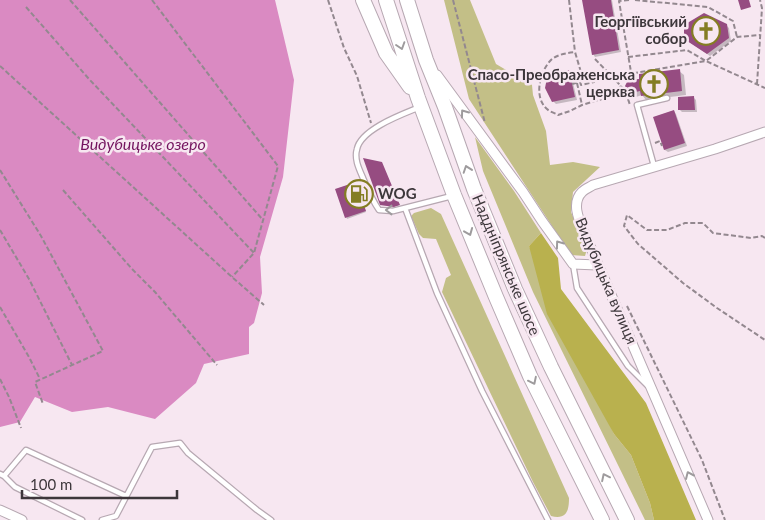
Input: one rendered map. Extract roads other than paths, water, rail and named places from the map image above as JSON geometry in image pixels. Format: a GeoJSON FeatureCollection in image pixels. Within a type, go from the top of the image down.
{"type":"FeatureCollection","features":[{"type":"Feature","properties":{"kind":"main road"},"geometry":{"type":"LineString","coordinates":[[363,0],[386,53],[420,102]]}},
{"type":"Feature","properties":{"kind":"main road","name":"Наддніпрянське шосе"},"geometry":{"type":"LineString","coordinates":[[386,0],[454,195],[496,298],[530,376],[600,519]]}},
{"type":"Feature","properties":{"kind":"main road","name":"Наддніпрянське шосе"},"geometry":{"type":"LineString","coordinates":[[407,0],[425,56],[474,189],[515,289],[555,376],[627,520]]}},
{"type":"Feature","properties":{"kind":"main road"},"geometry":{"type":"LineString","coordinates":[[416,0],[425,56]]}},
{"type":"Feature","properties":{"kind":"street"},"geometry":{"type":"LineString","coordinates":[[425,56],[573,264],[597,264]]}},
{"type":"Feature","properties":{"kind":"street","name":"Видубицька вулиця"},"geometry":{"type":"LineString","coordinates":[[708,520],[576,214],[577,201],[582,192],[593,185],[715,149],[765,132]]}},
{"type":"Feature","properties":{"kind":"street"},"geometry":{"type":"LineString","coordinates":[[0,510],[22,520]]}},
{"type":"Feature","properties":{"kind":"lane"},"geometry":{"type":"LineString","coordinates":[[654,166],[637,106],[668,98]]}},
{"type":"Feature","properties":{"kind":"lane"},"geometry":{"type":"LineString","coordinates":[[420,102],[362,138],[357,148],[356,160],[372,200],[379,210],[393,211],[454,195]]}},
{"type":"Feature","properties":{"kind":"lane"},"geometry":{"type":"LineString","coordinates":[[405,208],[441,302],[482,391],[548,520]]}},
{"type":"Feature","properties":{"kind":"lane"},"geometry":{"type":"LineString","coordinates":[[573,264],[577,288],[628,366],[652,390]]}},
{"type":"Feature","properties":{"kind":"lane"},"geometry":{"type":"LineString","coordinates":[[102,520],[116,516],[152,447],[180,443],[188,453],[271,520]]}},
{"type":"Feature","properties":{"kind":"lane"},"geometry":{"type":"LineString","coordinates":[[82,520],[15,487],[2,475],[26,450],[126,496]]}},
{"type":"Feature","properties":{"kind":"water","name":"Видубицьке озеро"},"geometry":{"type":"Polygon","coordinates":[[[0,0],[275,0],[294,80],[283,177],[260,257],[262,293],[254,323],[249,327],[249,354],[204,364],[196,383],[155,419],[108,407],[72,412],[35,397],[20,422],[0,427],[0,0]]]}},
{"type":"Feature","properties":{"kind":"place","name":"Георгіївський собор"},"geometry":{"type":"Point","coordinates":[706,31]}},
{"type":"Feature","properties":{"kind":"place","name":"Спасо-Преображенська церква"},"geometry":{"type":"Point","coordinates":[654,84]}},
{"type":"Feature","properties":{"kind":"place","name":"WOG"},"geometry":{"type":"Point","coordinates":[359,194]}}]}
